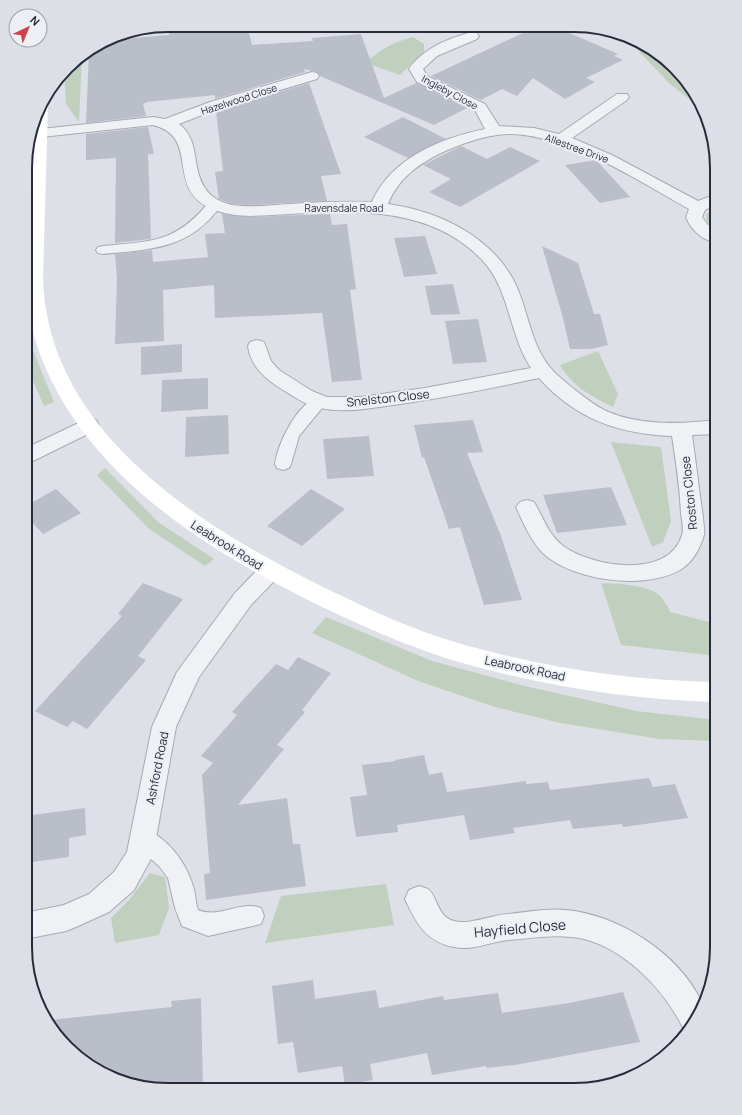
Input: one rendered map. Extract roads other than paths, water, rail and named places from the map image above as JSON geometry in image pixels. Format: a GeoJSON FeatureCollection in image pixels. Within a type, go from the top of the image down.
{"type":"FeatureCollection","features":[{"type":"Feature","properties":{"kind":"street","name":"Ingleby Close"},"geometry":{"type":"LineString","coordinates":[[472,36],[438,51],[419,63],[416,69],[417,74],[422,79],[480,107],[485,113],[494,131]]}},
{"type":"Feature","properties":{"kind":"street","name":"Hazelwood Close"},"geometry":{"type":"LineString","coordinates":[[167,124],[215,105],[312,76]]}},
{"type":"Feature","properties":{"kind":"street"},"geometry":{"type":"LineString","coordinates":[[560,140],[588,119],[622,97]]}},
{"type":"Feature","properties":{"kind":"street","name":"Leabrook Road"},"geometry":{"type":"LineString","coordinates":[[32,242],[41,119]]}},
{"type":"Feature","properties":{"kind":"street"},"geometry":{"type":"LineString","coordinates":[[41,133],[137,122],[153,121],[167,124]]}},
{"type":"Feature","properties":{"kind":"street","name":"Ravensdale Road"},"geometry":{"type":"LineString","coordinates":[[167,124],[178,130],[183,139],[194,186],[202,196],[215,204],[234,210],[255,211],[379,206],[401,210],[424,217],[455,232],[481,249],[498,267],[507,284],[534,356],[543,371],[578,402],[601,417],[632,425],[681,429],[710,427]]}},
{"type":"Feature","properties":{"kind":"street","name":"Allestree Drive"},"geometry":{"type":"LineString","coordinates":[[379,206],[384,191],[396,176],[414,161],[443,146],[467,138],[494,131],[512,130],[535,133],[596,153],[630,169],[697,207]]}},
{"type":"Feature","properties":{"kind":"street"},"geometry":{"type":"LineString","coordinates":[[710,201],[697,207],[694,213],[694,220],[702,230],[710,234]]}},
{"type":"Feature","properties":{"kind":"street","name":"Leabrook Road"},"geometry":{"type":"LineString","coordinates":[[32,264],[39,324],[51,359],[66,389],[89,425],[129,469],[171,508],[217,541],[270,572],[346,609],[430,643],[496,662],[547,674],[628,687],[710,692]]}},
{"type":"Feature","properties":{"kind":"street","name":"Snelston Close"},"geometry":{"type":"LineString","coordinates":[[257,346],[258,355],[263,365],[276,377],[304,395],[319,402],[337,404],[417,396],[543,371]]}},
{"type":"Feature","properties":{"kind":"street"},"geometry":{"type":"LineString","coordinates":[[32,453],[89,425]]}},
{"type":"Feature","properties":{"kind":"street","name":"Roston Close"},"geometry":{"type":"LineString","coordinates":[[527,507],[542,539],[558,554],[576,563],[596,570],[620,573],[643,572],[668,566],[686,552],[693,535],[692,500],[681,429]]}},
{"type":"Feature","properties":{"kind":"street","name":"Ashford Road"},"geometry":{"type":"LineString","coordinates":[[32,925],[66,918],[99,903],[124,881],[140,855],[164,727],[189,672],[243,599],[270,572]]}},
{"type":"Feature","properties":{"kind":"street","name":"Hayfield Close"},"geometry":{"type":"LineString","coordinates":[[419,899],[428,918],[441,930],[455,935],[502,928],[565,923],[594,928],[614,937],[643,956],[673,983],[690,1005],[693,1013]]}},
{"type":"Feature","properties":{"kind":"lane"},"geometry":{"type":"LineString","coordinates":[[103,250],[160,244],[174,239],[188,233],[203,221],[215,204]]}},
{"type":"Feature","properties":{"kind":"lane"},"geometry":{"type":"LineString","coordinates":[[283,464],[285,446],[295,428],[319,402]]}},
{"type":"Feature","properties":{"kind":"lane"},"geometry":{"type":"LineString","coordinates":[[143,838],[163,854],[176,869],[182,886],[184,907],[190,918],[208,925],[253,916]]}}]}
